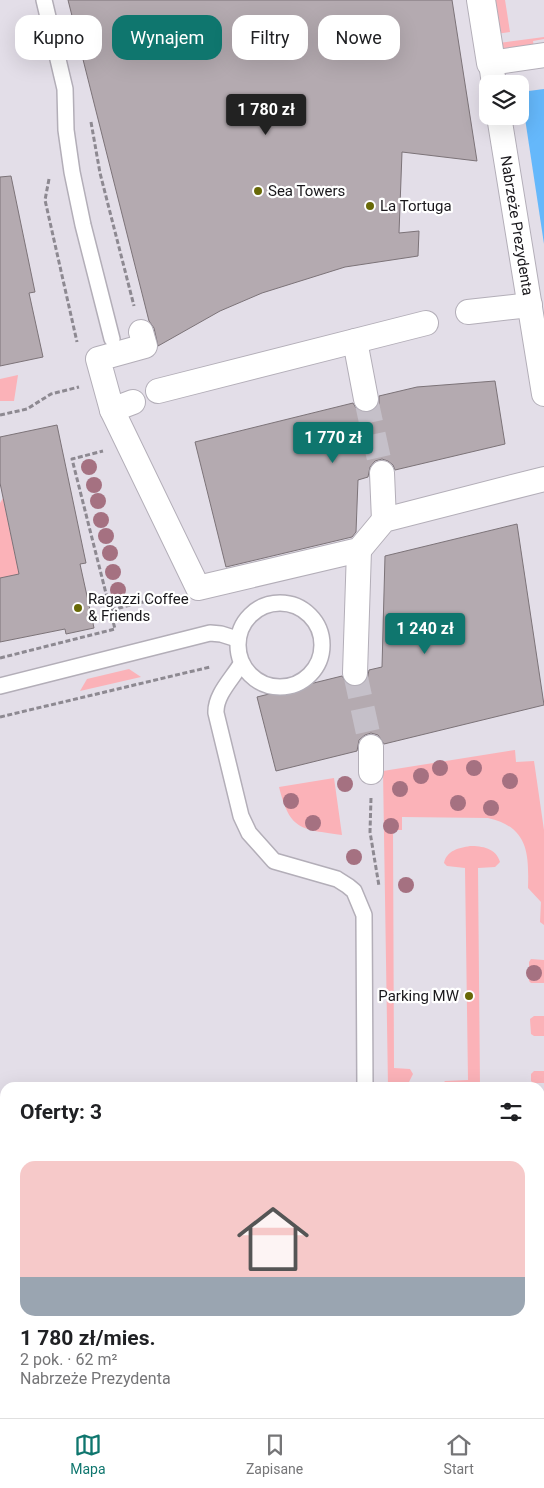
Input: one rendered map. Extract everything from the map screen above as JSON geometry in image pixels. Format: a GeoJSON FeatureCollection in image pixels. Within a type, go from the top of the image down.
{"type":"FeatureCollection","features":[{"type":"Feature","properties":{"kind":"street"},"geometry":{"type":"LineString","coordinates":[[481,0],[492,74],[544,55]]}},
{"type":"Feature","properties":{"kind":"street","name":"Nabrzeże Prezydenta"},"geometry":{"type":"LineString","coordinates":[[500,125],[544,394]]}},
{"type":"Feature","properties":{"kind":"street"},"geometry":{"type":"LineString","coordinates":[[468,312],[530,304]]}},
{"type":"Feature","properties":{"kind":"street"},"geometry":{"type":"LineString","coordinates":[[158,391],[426,322]]}},
{"type":"Feature","properties":{"kind":"street"},"geometry":{"type":"LineString","coordinates":[[141,332],[145,346],[98,359],[122,406],[128,445],[198,588],[360,550]]}},
{"type":"Feature","properties":{"kind":"street"},"geometry":{"type":"LineString","coordinates":[[355,341],[366,399]]}},
{"type":"Feature","properties":{"kind":"street"},"geometry":{"type":"LineString","coordinates":[[382,473],[384,520]]}},
{"type":"Feature","properties":{"kind":"street"},"geometry":{"type":"LineString","coordinates":[[355,673],[360,550],[384,520],[544,479]]}},
{"type":"Feature","properties":{"kind":"street"},"geometry":{"type":"LineString","coordinates":[[371,747],[371,772]]}},
{"type":"Feature","properties":{"kind":"lane"},"geometry":{"type":"LineString","coordinates":[[44,0],[65,88],[66,130],[78,198],[112,339]]}},
{"type":"Feature","properties":{"kind":"lane"},"geometry":{"type":"LineString","coordinates":[[278,603],[293,605],[306,612],[316,624],[321,638],[322,653],[316,667],[306,678],[293,686],[278,688],[263,685],[250,676],[241,664],[237,639],[250,614],[263,606],[278,603]]}},
{"type":"Feature","properties":{"kind":"lane"},"geometry":{"type":"LineString","coordinates":[[0,686],[210,633],[237,639]]}},
{"type":"Feature","properties":{"kind":"lane"},"geometry":{"type":"LineString","coordinates":[[241,664],[220,695],[216,705],[216,713],[241,816],[249,833],[274,861],[337,879],[348,886],[354,891],[364,915],[365,1082]]}},
{"type":"Feature","properties":{"kind":"path"},"geometry":{"type":"LineString","coordinates":[[90,115],[100,173],[141,332]]}},
{"type":"Feature","properties":{"kind":"path"},"geometry":{"type":"LineString","coordinates":[[0,415],[27,409],[48,396]]}},
{"type":"Feature","properties":{"kind":"path"},"geometry":{"type":"LineString","coordinates":[[0,658],[115,629],[72,459],[128,445]]}},
{"type":"Feature","properties":{"kind":"path"},"geometry":{"type":"LineString","coordinates":[[111,610],[198,588]]}},
{"type":"Feature","properties":{"kind":"path"},"geometry":{"type":"LineString","coordinates":[[0,717],[218,666]]}},
{"type":"Feature","properties":{"kind":"shaded area"},"geometry":{"type":"Polygon","coordinates":[[[491,0],[505,0],[510,32],[496,34],[491,0]]]}},
{"type":"Feature","properties":{"kind":"shaded area"},"geometry":{"type":"Polygon","coordinates":[[[544,37],[544,39],[533,41],[534,47],[506,51],[500,49],[499,43],[544,37]]]}},
{"type":"Feature","properties":{"kind":"shaded area"},"geometry":{"type":"Polygon","coordinates":[[[18,375],[14,401],[0,401],[0,379],[18,375]]]}},
{"type":"Feature","properties":{"kind":"shaded area"},"geometry":{"type":"Polygon","coordinates":[[[3,498],[21,582],[11,576],[0,578],[0,503],[3,498]]]}},
{"type":"Feature","properties":{"kind":"shaded area"},"geometry":{"type":"Polygon","coordinates":[[[129,669],[141,677],[80,691],[87,679],[129,669]]]}},
{"type":"Feature","properties":{"kind":"shaded area"},"geometry":{"type":"Polygon","coordinates":[[[515,750],[516,762],[534,761],[544,830],[544,925],[540,922],[541,902],[528,888],[528,864],[523,843],[511,828],[501,822],[488,818],[402,817],[402,830],[393,830],[394,1068],[410,1069],[413,1074],[409,1082],[388,1082],[383,771],[515,750]]]}},
{"type":"Feature","properties":{"kind":"shaded area"},"geometry":{"type":"Polygon","coordinates":[[[334,778],[342,835],[307,829],[293,820],[283,801],[279,787],[334,778]]]}},
{"type":"Feature","properties":{"kind":"shaded area"},"geometry":{"type":"Polygon","coordinates":[[[470,846],[484,847],[492,851],[500,862],[495,867],[478,868],[480,1082],[444,1082],[468,1080],[465,868],[447,866],[444,863],[451,852],[470,846]]]}},
{"type":"Feature","properties":{"kind":"shaded area"},"geometry":{"type":"Polygon","coordinates":[[[531,959],[544,960],[544,983],[531,983],[529,981],[529,962],[531,959]]]}},
{"type":"Feature","properties":{"kind":"shaded area"},"geometry":{"type":"Polygon","coordinates":[[[534,1016],[544,1016],[544,1036],[534,1036],[531,1034],[530,1019],[534,1016]]]}},
{"type":"Feature","properties":{"kind":"shaded area"},"geometry":{"type":"Polygon","coordinates":[[[534,1071],[544,1071],[544,1082],[532,1082],[531,1074],[534,1071]]]}},
{"type":"Feature","properties":{"kind":"water"},"geometry":{"type":"Polygon","coordinates":[[[544,89],[544,244],[526,125],[529,125],[529,91],[544,89]]]}},
{"type":"Feature","properties":{"kind":"building","name":"Sea Towers"},"geometry":{"type":"Polygon","coordinates":[[[68,0],[452,0],[477,161],[402,152],[399,233],[419,231],[418,256],[345,267],[262,293],[220,311],[158,346],[154,328],[149,321],[83,60],[102,60],[102,15],[72,15],[68,0]]]}},
{"type":"Feature","properties":{"kind":"building"},"geometry":{"type":"Polygon","coordinates":[[[11,176],[35,292],[29,293],[43,357],[0,366],[0,177],[11,176]]]}},
{"type":"Feature","properties":{"kind":"building"},"geometry":{"type":"Polygon","coordinates":[[[495,381],[505,444],[395,470],[388,461],[382,459],[375,461],[370,467],[368,477],[358,480],[356,532],[352,537],[226,567],[195,442],[353,403],[361,412],[369,412],[375,410],[379,404],[379,396],[417,387],[495,381]]]}},
{"type":"Feature","properties":{"kind":"building"},"geometry":{"type":"Polygon","coordinates":[[[57,425],[86,563],[80,564],[94,628],[66,634],[65,629],[0,642],[0,578],[19,574],[0,483],[0,437],[57,425]]]}},
{"type":"Feature","properties":{"kind":"building"},"geometry":{"type":"Polygon","coordinates":[[[517,524],[544,705],[384,744],[378,735],[371,733],[359,740],[357,751],[276,771],[257,697],[342,676],[348,685],[355,687],[367,680],[369,670],[382,667],[385,556],[517,524]]]}},
{"type":"Feature","properties":{"kind":"tunnel"},"geometry":{"type":"LineString","coordinates":[[366,399],[382,473]]}},
{"type":"Feature","properties":{"kind":"tunnel"},"geometry":{"type":"LineString","coordinates":[[355,673],[371,747]]}},
{"type":"Feature","properties":{"kind":"place","name":"Sea Towers"},"geometry":{"type":"Point","coordinates":[258,191]}},
{"type":"Feature","properties":{"kind":"place","name":"La Tortuga"},"geometry":{"type":"Point","coordinates":[370,206]}},
{"type":"Feature","properties":{"kind":"place","name":"Ragazzi Coffee & Friends"},"geometry":{"type":"Point","coordinates":[78,608]}},
{"type":"Feature","properties":{"kind":"place","name":"Parking MW"},"geometry":{"type":"Point","coordinates":[469,996]}}]}
